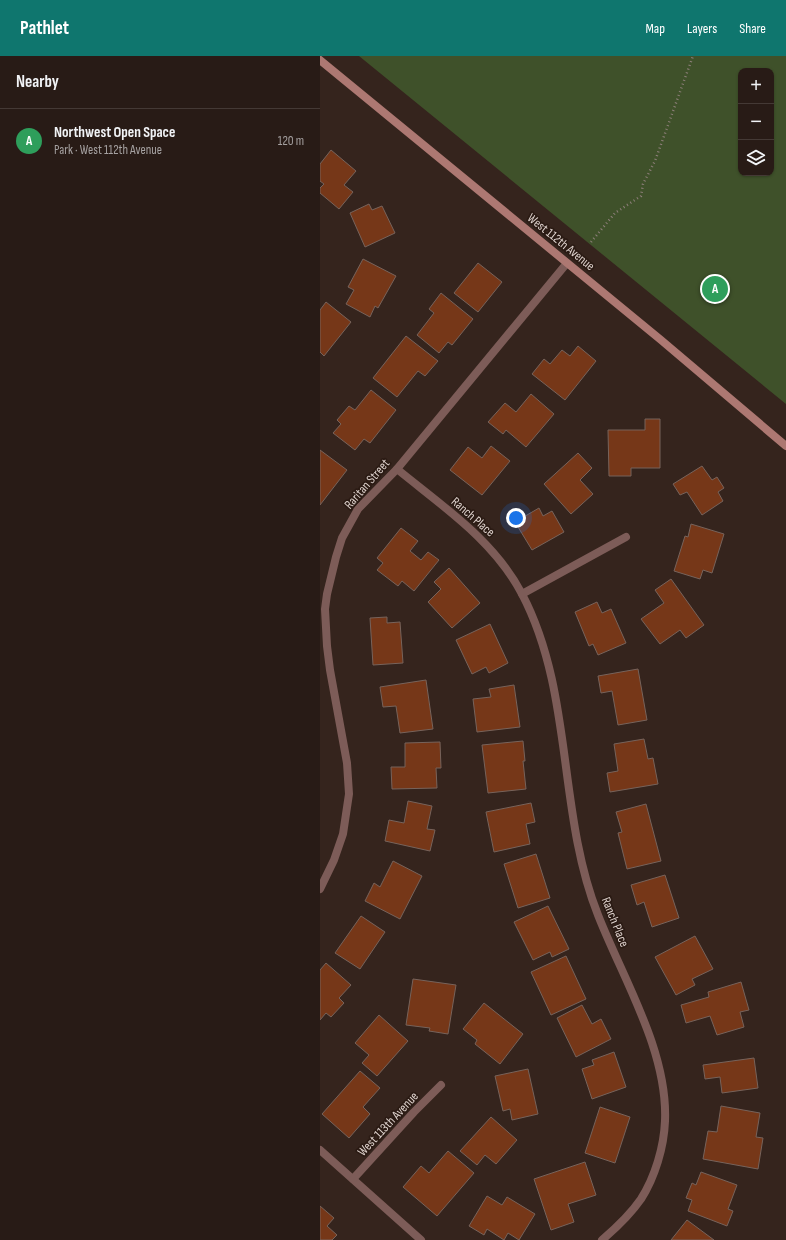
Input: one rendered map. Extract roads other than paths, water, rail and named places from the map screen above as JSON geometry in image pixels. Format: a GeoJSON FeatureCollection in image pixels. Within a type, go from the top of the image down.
{"type":"FeatureCollection","features":[{"type":"Feature","properties":{"kind":"main road","name":"West 112th Avenue"},"geometry":{"type":"LineString","coordinates":[[320,60],[568,263],[786,446]]}},
{"type":"Feature","properties":{"kind":"street","name":"Raritan Street"},"geometry":{"type":"LineString","coordinates":[[320,889],[334,860],[343,834],[349,794],[347,763],[327,646],[325,609],[327,594],[342,538],[358,509],[396,469],[568,263]]}},
{"type":"Feature","properties":{"kind":"street","name":"Ranch Place"},"geometry":{"type":"LineString","coordinates":[[396,469],[486,543],[513,577],[534,619],[551,675],[575,832],[586,882],[597,914],[649,1036],[659,1065],[664,1095],[665,1122],[661,1148],[653,1175],[641,1199],[622,1222],[602,1240]]}},
{"type":"Feature","properties":{"kind":"street"},"geometry":{"type":"LineString","coordinates":[[522,594],[626,537]]}},
{"type":"Feature","properties":{"kind":"street","name":"West 113th Avenue"},"geometry":{"type":"LineString","coordinates":[[353,1179],[414,1112],[441,1085]]}},
{"type":"Feature","properties":{"kind":"street"},"geometry":{"type":"LineString","coordinates":[[320,1150],[421,1240]]}},
{"type":"Feature","properties":{"kind":"place","name":"Northwest Open Space"},"geometry":{"type":"Point","coordinates":[715,289]}}]}
